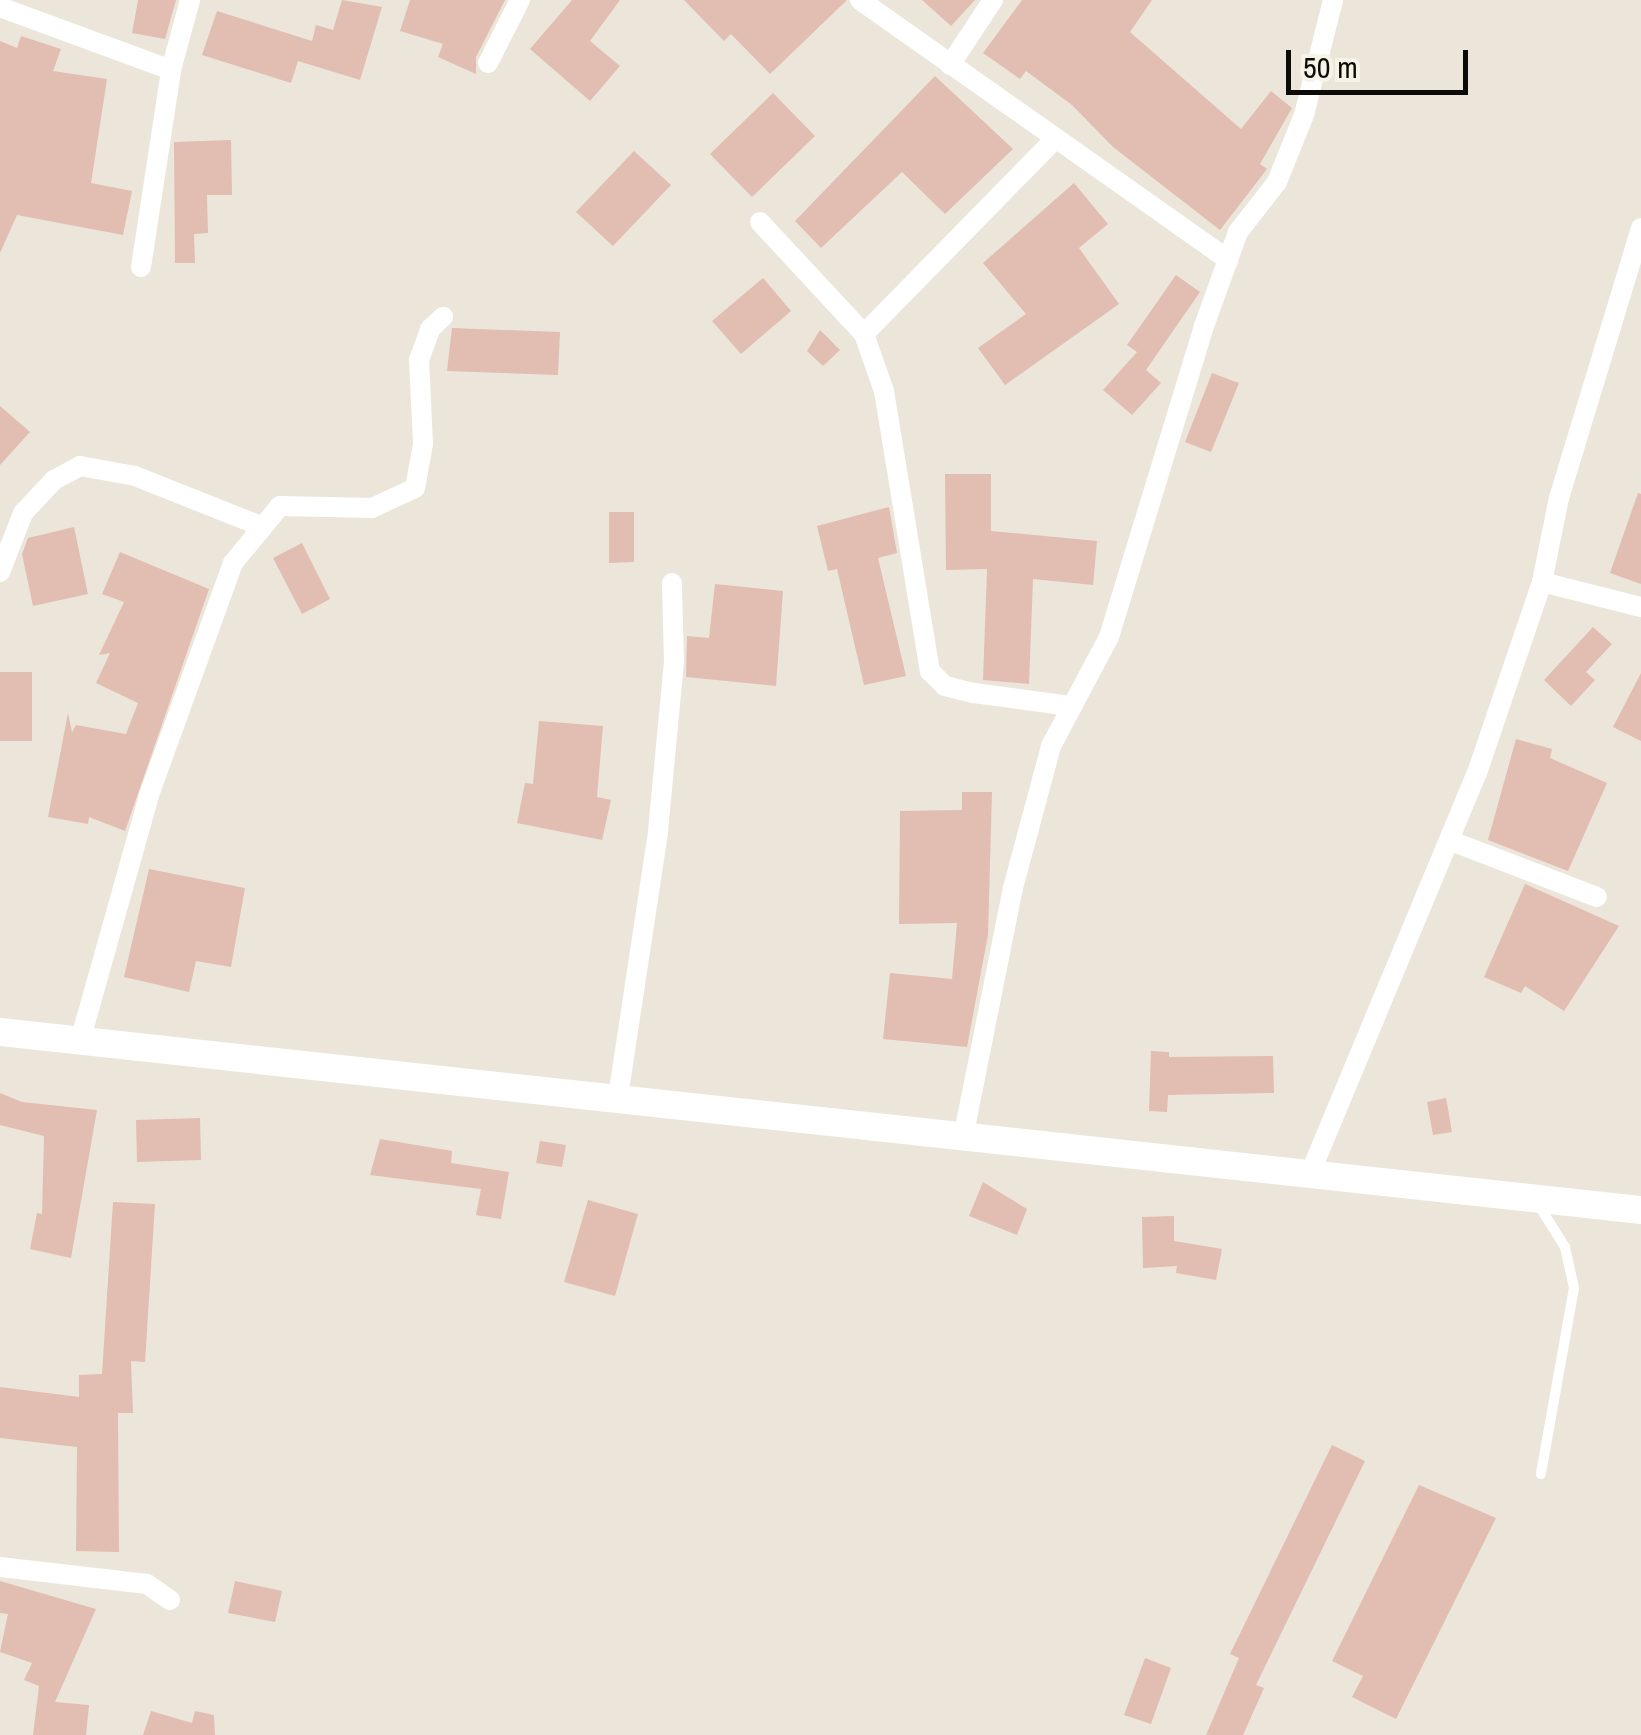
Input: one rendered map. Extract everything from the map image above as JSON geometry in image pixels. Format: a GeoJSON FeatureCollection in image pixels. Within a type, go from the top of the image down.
{"type":"FeatureCollection","features":[{"type":"Feature","properties":{"kind":"main road"},"geometry":{"type":"LineString","coordinates":[[0,1032],[1641,1210]]}},
{"type":"Feature","properties":{"kind":"street"},"geometry":{"type":"LineString","coordinates":[[140,267],[171,70],[190,0]]}},
{"type":"Feature","properties":{"kind":"street"},"geometry":{"type":"LineString","coordinates":[[488,62],[520,0]]}},
{"type":"Feature","properties":{"kind":"street"},"geometry":{"type":"LineString","coordinates":[[860,0],[1228,260]]}},
{"type":"Feature","properties":{"kind":"street"},"geometry":{"type":"LineString","coordinates":[[950,65],[993,0]]}},
{"type":"Feature","properties":{"kind":"street"},"geometry":{"type":"LineString","coordinates":[[963,1138],[1013,888],[1046,764],[1070,706],[1109,637],[1228,260],[1238,232],[1277,182],[1304,115],[1334,0]]}},
{"type":"Feature","properties":{"kind":"street"},"geometry":{"type":"LineString","coordinates":[[0,7],[171,70]]}},
{"type":"Feature","properties":{"kind":"street"},"geometry":{"type":"LineString","coordinates":[[864,334],[1054,140]]}},
{"type":"Feature","properties":{"kind":"street"},"geometry":{"type":"LineString","coordinates":[[760,222],[864,334],[884,391],[930,671],[945,686],[1070,706]]}},
{"type":"Feature","properties":{"kind":"street"},"geometry":{"type":"LineString","coordinates":[[1308,1176],[1450,841],[1542,582],[1560,498],[1641,228]]}},
{"type":"Feature","properties":{"kind":"street"},"geometry":{"type":"LineString","coordinates":[[80,1040],[149,795],[233,564],[258,525],[280,506],[372,508],[415,488],[424,444],[420,360],[430,329],[442,316]]}},
{"type":"Feature","properties":{"kind":"street"},"geometry":{"type":"LineString","coordinates":[[0,572],[24,513],[54,480],[80,466],[135,476],[258,525]]}},
{"type":"Feature","properties":{"kind":"street"},"geometry":{"type":"LineString","coordinates":[[1542,582],[1641,608]]}},
{"type":"Feature","properties":{"kind":"street"},"geometry":{"type":"LineString","coordinates":[[618,1097],[658,831],[674,662],[672,584]]}},
{"type":"Feature","properties":{"kind":"street"},"geometry":{"type":"LineString","coordinates":[[1450,841],[1597,897]]}},
{"type":"Feature","properties":{"kind":"street"},"geometry":{"type":"LineString","coordinates":[[0,1568],[147,1584],[170,1600]]}},
{"type":"Feature","properties":{"kind":"lane"},"geometry":{"type":"LineString","coordinates":[[1534,1198],[1564,1248],[1574,1288],[1541,1474]]}},
{"type":"Feature","properties":{"kind":"building"},"geometry":{"type":"Polygon","coordinates":[[[138,0],[176,0],[165,39],[132,33],[138,0]]]}},
{"type":"Feature","properties":{"kind":"building"},"geometry":{"type":"Polygon","coordinates":[[[342,0],[382,7],[360,80],[298,61],[291,83],[202,55],[217,11],[312,41],[316,25],[333,30],[342,0]]]}},
{"type":"Feature","properties":{"kind":"building"},"geometry":{"type":"Polygon","coordinates":[[[410,0],[505,0],[476,57],[476,74],[438,57],[443,44],[400,31],[410,0]]]}},
{"type":"Feature","properties":{"kind":"building"},"geometry":{"type":"Polygon","coordinates":[[[572,0],[620,0],[590,41],[620,66],[590,101],[530,49],[572,0]]]}},
{"type":"Feature","properties":{"kind":"building"},"geometry":{"type":"Polygon","coordinates":[[[684,0],[846,1],[770,74],[731,34],[724,41],[684,0]]]}},
{"type":"Feature","properties":{"kind":"building"},"geometry":{"type":"Polygon","coordinates":[[[922,0],[975,0],[951,26],[922,0]]]}},
{"type":"Feature","properties":{"kind":"building"},"geometry":{"type":"Polygon","coordinates":[[[1022,0],[1152,0],[1130,32],[1241,129],[1271,91],[1292,108],[1260,164],[1267,169],[1220,230],[1113,147],[1072,105],[1026,71],[1020,79],[983,53],[1022,0]]]}},
{"type":"Feature","properties":{"kind":"building"},"geometry":{"type":"Polygon","coordinates":[[[21,36],[61,49],[53,71],[107,79],[91,183],[132,191],[123,235],[17,215],[0,253],[0,41],[17,48],[21,36]]]}},
{"type":"Feature","properties":{"kind":"building"},"geometry":{"type":"Polygon","coordinates":[[[935,76],[1013,149],[945,214],[902,172],[821,248],[795,221],[935,76]]]}},
{"type":"Feature","properties":{"kind":"building"},"geometry":{"type":"Polygon","coordinates":[[[773,93],[815,136],[752,197],[710,154],[773,93]]]}},
{"type":"Feature","properties":{"kind":"building"},"geometry":{"type":"Polygon","coordinates":[[[231,140],[232,195],[207,195],[208,233],[194,234],[195,263],[175,263],[174,142],[231,140]]]}},
{"type":"Feature","properties":{"kind":"building"},"geometry":{"type":"Polygon","coordinates":[[[634,151],[671,185],[613,246],[576,212],[634,151]]]}},
{"type":"Feature","properties":{"kind":"building"},"geometry":{"type":"Polygon","coordinates":[[[1074,183],[1108,224],[1079,248],[1119,304],[1005,385],[978,348],[1026,314],[983,263],[1074,183]]]}},
{"type":"Feature","properties":{"kind":"building"},"geometry":{"type":"Polygon","coordinates":[[[1176,275],[1200,292],[1146,370],[1161,383],[1132,415],[1103,390],[1137,352],[1127,345],[1176,275]]]}},
{"type":"Feature","properties":{"kind":"building"},"geometry":{"type":"Polygon","coordinates":[[[763,278],[791,311],[741,354],[712,321],[763,278]]]}},
{"type":"Feature","properties":{"kind":"building"},"geometry":{"type":"Polygon","coordinates":[[[452,328],[560,332],[558,375],[447,371],[452,328]]]}},
{"type":"Feature","properties":{"kind":"building"},"geometry":{"type":"Polygon","coordinates":[[[820,330],[840,350],[823,366],[807,351],[820,330]]]}},
{"type":"Feature","properties":{"kind":"building"},"geometry":{"type":"Polygon","coordinates":[[[1212,373],[1239,383],[1211,452],[1185,442],[1212,373]]]}},
{"type":"Feature","properties":{"kind":"building"},"geometry":{"type":"Polygon","coordinates":[[[0,406],[30,432],[0,465],[0,406]]]}},
{"type":"Feature","properties":{"kind":"building"},"geometry":{"type":"Polygon","coordinates":[[[945,474],[991,474],[991,531],[1097,541],[1093,585],[1033,579],[1029,684],[983,680],[987,569],[946,570],[945,474]]]}},
{"type":"Feature","properties":{"kind":"building"},"geometry":{"type":"Polygon","coordinates":[[[1638,493],[1641,494],[1641,584],[1610,573],[1638,493]]]}},
{"type":"Feature","properties":{"kind":"building"},"geometry":{"type":"Polygon","coordinates":[[[889,507],[897,553],[878,558],[906,676],[864,685],[837,569],[828,571],[817,526],[889,507]]]}},
{"type":"Feature","properties":{"kind":"building"},"geometry":{"type":"Polygon","coordinates":[[[609,512],[634,512],[634,562],[609,563],[609,512]]]}},
{"type":"Feature","properties":{"kind":"building"},"geometry":{"type":"Polygon","coordinates":[[[74,527],[88,594],[33,606],[22,554],[28,538],[74,527]]]}},
{"type":"Feature","properties":{"kind":"building"},"geometry":{"type":"Polygon","coordinates":[[[302,543],[330,599],[302,614],[273,558],[302,543]]]}},
{"type":"Feature","properties":{"kind":"building"},"geometry":{"type":"Polygon","coordinates":[[[120,552],[209,589],[125,831],[89,817],[88,824],[48,817],[68,713],[72,732],[76,725],[126,734],[138,703],[96,683],[110,653],[99,655],[124,602],[102,594],[120,552]]]}},
{"type":"Feature","properties":{"kind":"building"},"geometry":{"type":"Polygon","coordinates":[[[715,584],[783,591],[776,686],[686,677],[687,636],[709,638],[715,584]]]}},
{"type":"Feature","properties":{"kind":"building"},"geometry":{"type":"Polygon","coordinates":[[[1593,627],[1612,644],[1586,672],[1595,680],[1571,706],[1544,680],[1593,627]]]}},
{"type":"Feature","properties":{"kind":"building"},"geometry":{"type":"Polygon","coordinates":[[[0,672],[32,672],[32,741],[0,741],[0,672]]]}},
{"type":"Feature","properties":{"kind":"building"},"geometry":{"type":"Polygon","coordinates":[[[1641,673],[1641,741],[1613,727],[1641,673]]]}},
{"type":"Feature","properties":{"kind":"building"},"geometry":{"type":"Polygon","coordinates":[[[539,721],[603,726],[597,797],[611,800],[602,840],[517,823],[525,783],[533,784],[539,721]]]}},
{"type":"Feature","properties":{"kind":"building"},"geometry":{"type":"Polygon","coordinates":[[[1516,739],[1552,749],[1550,758],[1607,783],[1568,871],[1488,840],[1516,739]]]}},
{"type":"Feature","properties":{"kind":"building"},"geometry":{"type":"Polygon","coordinates":[[[962,792],[992,792],[988,935],[967,1047],[883,1039],[890,973],[952,979],[957,923],[899,924],[900,811],[962,810],[962,792]]]}},
{"type":"Feature","properties":{"kind":"building"},"geometry":{"type":"Polygon","coordinates":[[[149,869],[245,888],[231,967],[196,961],[189,992],[124,977],[149,869]]]}},
{"type":"Feature","properties":{"kind":"building"},"geometry":{"type":"Polygon","coordinates":[[[1525,884],[1619,926],[1564,1011],[1525,986],[1521,993],[1484,977],[1525,884]]]}},
{"type":"Feature","properties":{"kind":"building"},"geometry":{"type":"Polygon","coordinates":[[[1151,1051],[1169,1052],[1169,1057],[1273,1056],[1274,1093],[1168,1095],[1167,1112],[1149,1111],[1151,1051]]]}},
{"type":"Feature","properties":{"kind":"building"},"geometry":{"type":"Polygon","coordinates":[[[0,1093],[22,1102],[97,1110],[71,1258],[30,1249],[37,1213],[42,1214],[44,1136],[0,1125],[0,1093]]]}},
{"type":"Feature","properties":{"kind":"building"},"geometry":{"type":"Polygon","coordinates":[[[1446,1098],[1452,1132],[1433,1135],[1427,1102],[1446,1098]]]}},
{"type":"Feature","properties":{"kind":"building"},"geometry":{"type":"Polygon","coordinates":[[[200,1118],[201,1160],[137,1162],[136,1120],[200,1118]]]}},
{"type":"Feature","properties":{"kind":"building"},"geometry":{"type":"Polygon","coordinates":[[[380,1139],[452,1151],[451,1163],[509,1172],[501,1219],[476,1215],[481,1189],[370,1175],[380,1139]]]}},
{"type":"Feature","properties":{"kind":"building"},"geometry":{"type":"Polygon","coordinates":[[[540,1141],[566,1145],[562,1167],[536,1163],[540,1141]]]}},
{"type":"Feature","properties":{"kind":"building"},"geometry":{"type":"Polygon","coordinates":[[[983,1182],[1027,1209],[1017,1235],[969,1216],[983,1182]]]}},
{"type":"Feature","properties":{"kind":"building"},"geometry":{"type":"Polygon","coordinates":[[[588,1200],[638,1214],[615,1296],[564,1282],[588,1200]]]}},
{"type":"Feature","properties":{"kind":"building"},"geometry":{"type":"Polygon","coordinates":[[[113,1202],[155,1204],[145,1362],[131,1361],[133,1413],[118,1413],[119,1552],[76,1551],[77,1447],[0,1438],[0,1387],[79,1397],[79,1375],[102,1374],[113,1202]]]}},
{"type":"Feature","properties":{"kind":"building"},"geometry":{"type":"Polygon","coordinates":[[[1174,1216],[1174,1241],[1222,1249],[1216,1280],[1176,1273],[1177,1266],[1143,1268],[1142,1217],[1174,1216]]]}},
{"type":"Feature","properties":{"kind":"building"},"geometry":{"type":"Polygon","coordinates":[[[1332,1445],[1365,1461],[1256,1685],[1264,1688],[1243,1735],[1206,1735],[1239,1658],[1230,1654],[1332,1445]]]}},
{"type":"Feature","properties":{"kind":"building"},"geometry":{"type":"Polygon","coordinates":[[[1419,1485],[1496,1518],[1396,1719],[1352,1697],[1363,1676],[1332,1661],[1419,1485]]]}},
{"type":"Feature","properties":{"kind":"building"},"geometry":{"type":"Polygon","coordinates":[[[0,1581],[96,1609],[55,1702],[89,1705],[86,1735],[33,1735],[39,1686],[24,1680],[32,1663],[0,1652],[8,1614],[0,1613],[0,1581]]]}},
{"type":"Feature","properties":{"kind":"building"},"geometry":{"type":"Polygon","coordinates":[[[235,1581],[282,1591],[275,1622],[228,1613],[235,1581]]]}},
{"type":"Feature","properties":{"kind":"building"},"geometry":{"type":"Polygon","coordinates":[[[1145,1658],[1171,1668],[1151,1724],[1124,1715],[1145,1658]]]}},
{"type":"Feature","properties":{"kind":"building"},"geometry":{"type":"Polygon","coordinates":[[[151,1711],[192,1723],[195,1711],[214,1715],[215,1735],[143,1735],[151,1711]]]}}]}
